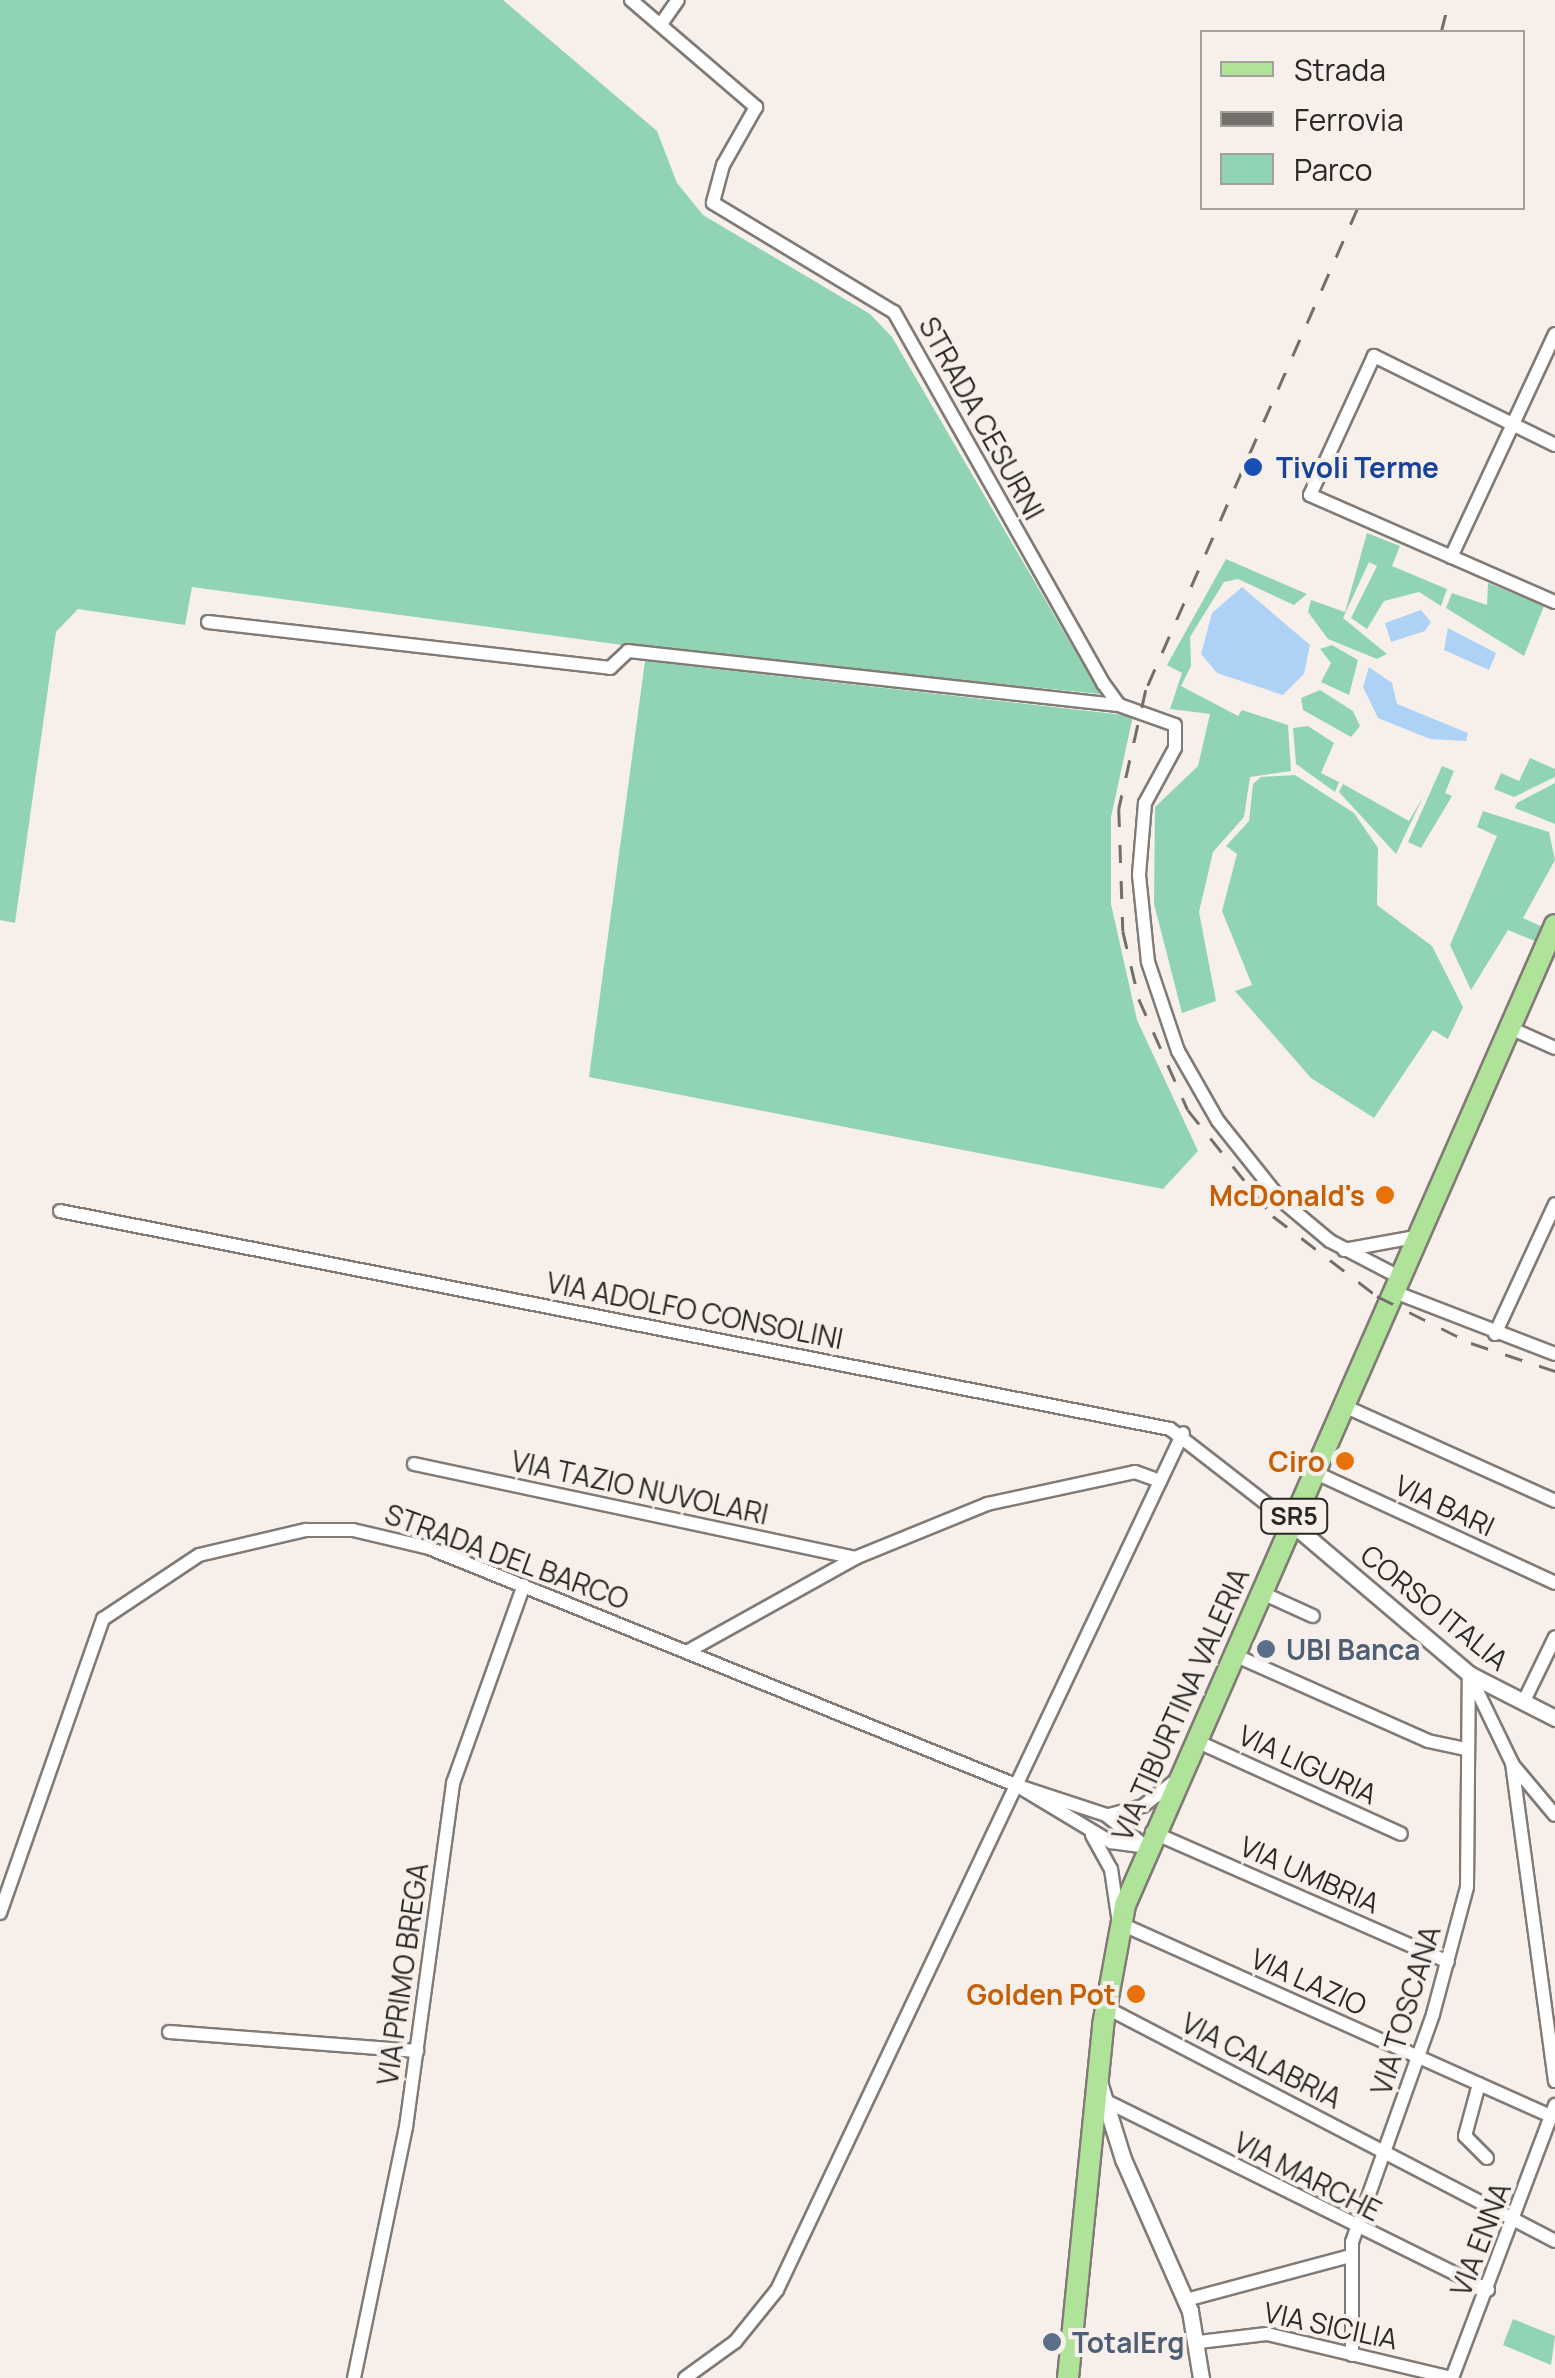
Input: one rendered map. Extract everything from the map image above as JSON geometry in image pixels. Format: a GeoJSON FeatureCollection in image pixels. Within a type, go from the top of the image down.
{"type":"FeatureCollection","features":[{"type":"Feature","properties":{"kind":"main road","name":"VIA TIBURTINA VALERIA"},"geometry":{"type":"LineString","coordinates":[[1068,2378],[1105,2008],[1119,1924],[1149,1840],[1403,1279],[1555,925]]}},
{"type":"Feature","properties":{"kind":"street","name":"STRADA CESURNI"},"geometry":{"type":"LineString","coordinates":[[631,0],[756,107],[725,160],[713,203],[874,294],[900,320],[1119,705]]}},
{"type":"Feature","properties":{"kind":"street"},"geometry":{"type":"LineString","coordinates":[[661,24],[678,0]]}},
{"type":"Feature","properties":{"kind":"street"},"geometry":{"type":"LineString","coordinates":[[1451,556],[1555,334]]}},
{"type":"Feature","properties":{"kind":"street"},"geometry":{"type":"LineString","coordinates":[[1555,445],[1374,356],[1310,495],[1555,602]]}},
{"type":"Feature","properties":{"kind":"street"},"geometry":{"type":"LineString","coordinates":[[208,622],[610,668],[628,651],[1119,705],[1165,716],[1178,731],[1148,793],[1139,875],[1148,962],[1178,1051],[1269,1188],[1344,1250],[1403,1279],[1496,1334],[1555,1354]]}},
{"type":"Feature","properties":{"kind":"street"},"geometry":{"type":"LineString","coordinates":[[1510,1028],[1555,1048]]}},
{"type":"Feature","properties":{"kind":"street"},"geometry":{"type":"LineString","coordinates":[[1496,1334],[1555,1204]]}},
{"type":"Feature","properties":{"kind":"street","name":"VIA ADOLFO CONSOLINI"},"geometry":{"type":"LineString","coordinates":[[60,1211],[1183,1433],[1290,1522]]}},
{"type":"Feature","properties":{"kind":"street"},"geometry":{"type":"LineString","coordinates":[[1344,1250],[1422,1236]]}},
{"type":"Feature","properties":{"kind":"street"},"geometry":{"type":"LineString","coordinates":[[1368,1246],[1403,1279]]}},
{"type":"Feature","properties":{"kind":"street"},"geometry":{"type":"LineString","coordinates":[[1344,1406],[1555,1501]]}},
{"type":"Feature","properties":{"kind":"street"},"geometry":{"type":"LineString","coordinates":[[685,2378],[743,2334],[777,2290],[1183,1433]]}},
{"type":"Feature","properties":{"kind":"street","name":"VIA TAZIO NUVOLARI"},"geometry":{"type":"LineString","coordinates":[[414,1464],[856,1558]]}},
{"type":"Feature","properties":{"kind":"street"},"geometry":{"type":"LineString","coordinates":[[690,1650],[856,1558],[1016,1495],[1135,1472],[1160,1481]]}},
{"type":"Feature","properties":{"kind":"street","name":"VIA BARI"},"geometry":{"type":"LineString","coordinates":[[1314,1472],[1555,1583]]}},
{"type":"Feature","properties":{"kind":"street","name":"CORSO ITALIA"},"geometry":{"type":"LineString","coordinates":[[1290,1522],[1469,1674],[1555,1718]]}},
{"type":"Feature","properties":{"kind":"street","name":"STRADA DEL BARCO"},"geometry":{"type":"LineString","coordinates":[[0,1913],[41,1810],[88,1649],[126,1598],[212,1550],[306,1530],[401,1540],[524,1584],[1018,1786],[1106,1815],[1149,1840]]}},
{"type":"Feature","properties":{"kind":"street","name":"VIA PRIMO BREGA"},"geometry":{"type":"LineString","coordinates":[[354,2378],[416,2050],[453,1783],[524,1584]]}},
{"type":"Feature","properties":{"kind":"street"},"geometry":{"type":"LineString","coordinates":[[1260,1592],[1313,1616]]}},
{"type":"Feature","properties":{"kind":"street"},"geometry":{"type":"LineString","coordinates":[[1524,1703],[1555,1637]]}},
{"type":"Feature","properties":{"kind":"street"},"geometry":{"type":"LineString","coordinates":[[1232,1654],[1428,1742],[1466,1749]]}},
{"type":"Feature","properties":{"kind":"street"},"geometry":{"type":"LineString","coordinates":[[1469,1674],[1512,1763],[1555,1813]]}},
{"type":"Feature","properties":{"kind":"street","name":"VIA TOSCANA"},"geometry":{"type":"LineString","coordinates":[[1352,2355],[1350,2256],[1356,2229],[1419,2057],[1468,1880],[1469,1674]]}},
{"type":"Feature","properties":{"kind":"street","name":"VIA LIGURIA"},"geometry":{"type":"LineString","coordinates":[[1194,1740],[1401,1834]]}},
{"type":"Feature","properties":{"kind":"street"},"geometry":{"type":"LineString","coordinates":[[1512,1763],[1555,2081]]}},
{"type":"Feature","properties":{"kind":"street"},"geometry":{"type":"LineString","coordinates":[[1106,1815],[1144,1806],[1177,1778]]}},
{"type":"Feature","properties":{"kind":"street","name":"STRADA DEL BARCO"},"geometry":{"type":"LineString","coordinates":[[1018,1786],[1118,1845],[1149,1840]]}},
{"type":"Feature","properties":{"kind":"street","name":"STRADA DEL BARCO"},"geometry":{"type":"LineString","coordinates":[[1084,1826],[1110,1864],[1119,1924]]}},
{"type":"Feature","properties":{"kind":"street","name":"VIA UMBRIA"},"geometry":{"type":"LineString","coordinates":[[1149,1840],[1448,1962]]}},
{"type":"Feature","properties":{"kind":"street","name":"VIA LAZIO"},"geometry":{"type":"LineString","coordinates":[[1119,1924],[1479,2084],[1553,2111]]}},
{"type":"Feature","properties":{"kind":"street","name":"VIA CALABRIA"},"geometry":{"type":"LineString","coordinates":[[1105,2008],[1555,2240]]}},
{"type":"Feature","properties":{"kind":"street"},"geometry":{"type":"LineString","coordinates":[[169,2032],[416,2050]]}},
{"type":"Feature","properties":{"kind":"street"},"geometry":{"type":"LineString","coordinates":[[1098,2078],[1123,2160],[1186,2300],[1199,2342],[1202,2378]]}},
{"type":"Feature","properties":{"kind":"street"},"geometry":{"type":"LineString","coordinates":[[1479,2084],[1466,2136],[1487,2158]]}},
{"type":"Feature","properties":{"kind":"street","name":"VIA MARCHE"},"geometry":{"type":"LineString","coordinates":[[1108,2102],[1356,2229],[1488,2290]]}},
{"type":"Feature","properties":{"kind":"street","name":"VIA ENNA"},"geometry":{"type":"LineString","coordinates":[[1452,2378],[1553,2111]]}},
{"type":"Feature","properties":{"kind":"street"},"geometry":{"type":"LineString","coordinates":[[1093,2135],[1116,2142]]}},
{"type":"Feature","properties":{"kind":"street"},"geometry":{"type":"LineString","coordinates":[[1093,2135],[1123,2160]]}},
{"type":"Feature","properties":{"kind":"street"},"geometry":{"type":"LineString","coordinates":[[1090,2164],[1123,2160]]}},
{"type":"Feature","properties":{"kind":"street"},"geometry":{"type":"LineString","coordinates":[[1186,2300],[1350,2256]]}},
{"type":"Feature","properties":{"kind":"street","name":"VIA SICILIA"},"geometry":{"type":"LineString","coordinates":[[1199,2342],[1261,2333],[1452,2378]]}},
{"type":"Feature","properties":{"kind":"green space"},"geometry":{"type":"Polygon","coordinates":[[[0,0],[503,0],[657,131],[677,183],[703,215],[870,314],[892,337],[1100,694],[652,649],[192,587],[185,625],[78,609],[56,632],[15,923],[0,920],[0,0]]]}},
{"type":"Feature","properties":{"kind":"green space"},"geometry":{"type":"Polygon","coordinates":[[[1367,533],[1400,546],[1392,566],[1447,589],[1441,606],[1419,592],[1384,601],[1367,629],[1351,618],[1377,566],[1369,562],[1343,618],[1387,654],[1377,659],[1328,639],[1308,612],[1311,600],[1345,612],[1367,533]]]}},
{"type":"Feature","properties":{"kind":"green space"},"geometry":{"type":"Polygon","coordinates":[[[1226,559],[1307,594],[1294,605],[1238,579],[1224,582],[1190,637],[1191,666],[1181,686],[1238,716],[1242,710],[1288,725],[1291,771],[1250,777],[1244,817],[1213,852],[1199,912],[1216,1001],[1182,1013],[1154,904],[1155,807],[1198,766],[1210,714],[1170,709],[1182,673],[1167,665],[1226,559]]]}},
{"type":"Feature","properties":{"kind":"green space"},"geometry":{"type":"Polygon","coordinates":[[[1488,583],[1544,606],[1524,656],[1446,608],[1452,593],[1487,605],[1488,583]]]}},
{"type":"Feature","properties":{"kind":"green space"},"geometry":{"type":"Polygon","coordinates":[[[1332,645],[1358,660],[1349,695],[1321,682],[1331,663],[1320,649],[1332,645]]]}},
{"type":"Feature","properties":{"kind":"green space"},"geometry":{"type":"Polygon","coordinates":[[[645,661],[1133,716],[1111,817],[1111,904],[1137,1020],[1198,1151],[1163,1189],[589,1077],[645,661]]]}},
{"type":"Feature","properties":{"kind":"green space"},"geometry":{"type":"Polygon","coordinates":[[[1320,690],[1353,711],[1360,726],[1351,737],[1303,710],[1301,698],[1320,690]]]}},
{"type":"Feature","properties":{"kind":"green space"},"geometry":{"type":"Polygon","coordinates":[[[1308,726],[1334,743],[1321,773],[1339,782],[1335,792],[1296,764],[1293,728],[1308,726]]]}},
{"type":"Feature","properties":{"kind":"green space"},"geometry":{"type":"Polygon","coordinates":[[[1530,758],[1555,769],[1555,777],[1514,797],[1494,789],[1501,773],[1519,781],[1530,758]]]}},
{"type":"Feature","properties":{"kind":"green space"},"geometry":{"type":"Polygon","coordinates":[[[1442,766],[1454,771],[1445,793],[1452,796],[1421,848],[1408,842],[1442,766]]]}},
{"type":"Feature","properties":{"kind":"green space"},"geometry":{"type":"Polygon","coordinates":[[[1295,775],[1354,813],[1378,848],[1377,905],[1432,946],[1463,1007],[1448,1039],[1433,1030],[1374,1118],[1311,1078],[1235,991],[1252,985],[1222,911],[1237,854],[1226,846],[1249,821],[1253,784],[1261,777],[1295,775]]]}},
{"type":"Feature","properties":{"kind":"green space"},"geometry":{"type":"Polygon","coordinates":[[[1555,783],[1555,824],[1515,808],[1517,803],[1555,783]]]}},
{"type":"Feature","properties":{"kind":"green space"},"geometry":{"type":"Polygon","coordinates":[[[1343,784],[1409,821],[1423,797],[1396,854],[1339,792],[1343,784]]]}},
{"type":"Feature","properties":{"kind":"green space"},"geometry":{"type":"Polygon","coordinates":[[[1483,811],[1549,832],[1555,860],[1523,918],[1543,927],[1537,942],[1508,930],[1471,990],[1450,945],[1497,836],[1477,827],[1483,811]]]}},
{"type":"Feature","properties":{"kind":"green space"},"geometry":{"type":"Polygon","coordinates":[[[1513,2319],[1555,2336],[1551,2365],[1503,2345],[1513,2319]]]}},
{"type":"Feature","properties":{"kind":"water"},"geometry":{"type":"Polygon","coordinates":[[[1242,587],[1310,645],[1304,674],[1283,695],[1217,673],[1201,654],[1212,613],[1242,587]]]}},
{"type":"Feature","properties":{"kind":"water"},"geometry":{"type":"Polygon","coordinates":[[[1421,610],[1431,622],[1425,631],[1391,642],[1385,623],[1421,610]]]}},
{"type":"Feature","properties":{"kind":"water"},"geometry":{"type":"Polygon","coordinates":[[[1448,628],[1496,653],[1489,670],[1444,650],[1448,628]]]}},
{"type":"Feature","properties":{"kind":"water"},"geometry":{"type":"Polygon","coordinates":[[[1369,667],[1392,683],[1397,704],[1468,733],[1466,741],[1430,739],[1378,718],[1363,687],[1369,667]]]}},
{"type":"Feature","properties":{"kind":"railway"},"geometry":{"type":"LineString","coordinates":[[1442,30],[1449,0]]}},
{"type":"Feature","properties":{"kind":"railway"},"geometry":{"type":"LineString","coordinates":[[1357,210],[1146,690],[1119,809],[1123,931],[1139,999],[1188,1110],[1273,1216],[1377,1296],[1471,1343],[1555,1371]]}},
{"type":"Feature","properties":{"kind":"place","name":"Tivoli Terme"},"geometry":{"type":"Point","coordinates":[1253,467]}},
{"type":"Feature","properties":{"kind":"place","name":"McDonald's"},"geometry":{"type":"Point","coordinates":[1385,1195]}},
{"type":"Feature","properties":{"kind":"place","name":"Ciro"},"geometry":{"type":"Point","coordinates":[1345,1461]}},
{"type":"Feature","properties":{"kind":"place","name":"UBI Banca"},"geometry":{"type":"Point","coordinates":[1266,1649]}},
{"type":"Feature","properties":{"kind":"place","name":"Golden Pot"},"geometry":{"type":"Point","coordinates":[1136,1994]}},
{"type":"Feature","properties":{"kind":"place","name":"TotalErg"},"geometry":{"type":"Point","coordinates":[1052,2342]}}]}
